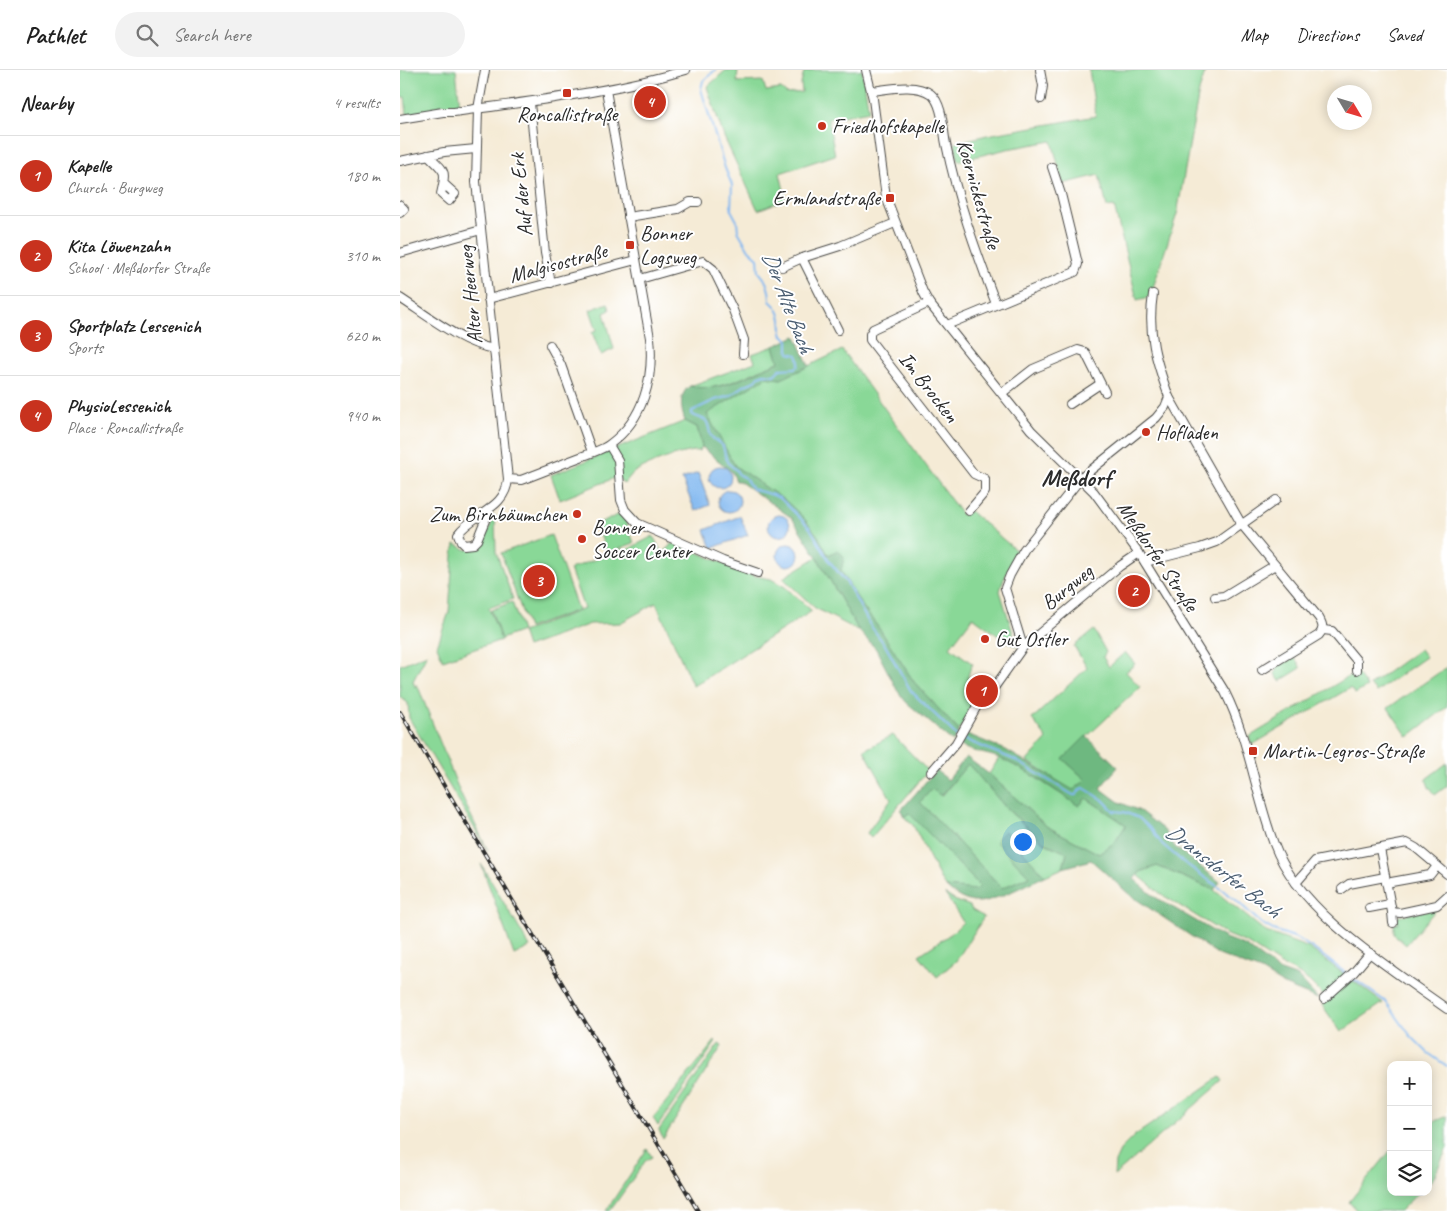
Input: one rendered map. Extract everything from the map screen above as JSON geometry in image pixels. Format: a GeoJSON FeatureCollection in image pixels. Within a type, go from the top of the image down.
{"type":"FeatureCollection","features":[{"type":"Feature","properties":{"kind":"street","name":"Alter Heerweg"},"geometry":{"type":"LineString","coordinates":[[485,70],[478,109],[476,182],[508,479],[507,488],[500,501],[464,526],[458,534],[464,545],[473,544],[477,540],[490,508]]}},
{"type":"Feature","properties":{"kind":"street"},"geometry":{"type":"LineString","coordinates":[[400,120],[443,112],[530,103],[606,90],[686,70]]}},
{"type":"Feature","properties":{"kind":"street","name":"Meßdorfer Straße"},"geometry":{"type":"LineString","coordinates":[[866,70],[871,91],[886,197],[929,303],[1031,430],[1081,478],[1145,562],[1234,710],[1247,746],[1274,846],[1296,883],[1346,936],[1447,1009]]}},
{"type":"Feature","properties":{"kind":"street"},"geometry":{"type":"LineString","coordinates":[[1040,70],[1043,86],[1041,99]]}},
{"type":"Feature","properties":{"kind":"street","name":"Koernickestraße"},"geometry":{"type":"LineString","coordinates":[[871,91],[914,88],[934,92],[966,223],[996,304]]}},
{"type":"Feature","properties":{"kind":"street"},"geometry":{"type":"LineString","coordinates":[[508,479],[521,480],[609,445],[634,418],[644,400],[650,382],[651,351],[606,90]]}},
{"type":"Feature","properties":{"kind":"street","name":"Auf der Erk"},"geometry":{"type":"LineString","coordinates":[[530,103],[545,253],[551,283]]}},
{"type":"Feature","properties":{"kind":"street"},"geometry":{"type":"LineString","coordinates":[[400,161],[428,155],[476,149]]}},
{"type":"Feature","properties":{"kind":"street"},"geometry":{"type":"LineString","coordinates":[[428,155],[444,170],[444,184]]}},
{"type":"Feature","properties":{"kind":"street"},"geometry":{"type":"LineString","coordinates":[[947,325],[1075,272],[1077,268],[1061,194],[1052,167]]}},
{"type":"Feature","properties":{"kind":"street"},"geometry":{"type":"LineString","coordinates":[[628,217],[678,209],[690,202],[698,202]]}},
{"type":"Feature","properties":{"kind":"street"},"geometry":{"type":"LineString","coordinates":[[400,205],[404,209],[400,213]]}},
{"type":"Feature","properties":{"kind":"street"},"geometry":{"type":"LineString","coordinates":[[782,267],[802,258],[834,248],[895,222]]}},
{"type":"Feature","properties":{"kind":"street"},"geometry":{"type":"LineString","coordinates":[[400,253],[481,230]]}},
{"type":"Feature","properties":{"kind":"street"},"geometry":{"type":"LineString","coordinates":[[802,258],[838,330]]}},
{"type":"Feature","properties":{"kind":"street","name":"Malgisostraße"},"geometry":{"type":"LineString","coordinates":[[488,299],[636,260]]}},
{"type":"Feature","properties":{"kind":"street"},"geometry":{"type":"LineString","coordinates":[[640,279],[703,261],[712,269],[733,310],[744,340],[743,354]]}},
{"type":"Feature","properties":{"kind":"street"},"geometry":{"type":"LineString","coordinates":[[1153,294],[1150,325],[1158,365],[1169,397],[1242,524],[1323,625],[1323,630],[1319,636],[1262,670]]}},
{"type":"Feature","properties":{"kind":"street"},"geometry":{"type":"LineString","coordinates":[[400,298],[480,347],[494,349]]}},
{"type":"Feature","properties":{"kind":"street","name":"Im Brocken"},"geometry":{"type":"LineString","coordinates":[[929,303],[873,329],[870,334],[870,340],[974,474],[985,479],[985,492],[969,511]]}},
{"type":"Feature","properties":{"kind":"street"},"geometry":{"type":"LineString","coordinates":[[550,345],[561,364],[592,452]]}},
{"type":"Feature","properties":{"kind":"street"},"geometry":{"type":"LineString","coordinates":[[1002,393],[1033,369],[1078,350],[1085,352],[1104,392]]}},
{"type":"Feature","properties":{"kind":"street"},"geometry":{"type":"LineString","coordinates":[[1070,404],[1100,384]]}},
{"type":"Feature","properties":{"kind":"street"},"geometry":{"type":"LineString","coordinates":[[1023,647],[1005,588],[1006,582],[1024,550],[1081,478],[1156,418],[1165,407],[1169,397]]}},
{"type":"Feature","properties":{"kind":"street"},"geometry":{"type":"LineString","coordinates":[[609,445],[618,460],[621,500],[631,519],[723,561],[758,573]]}},
{"type":"Feature","properties":{"kind":"street"},"geometry":{"type":"LineString","coordinates":[[1145,562],[1217,542],[1276,500]]}},
{"type":"Feature","properties":{"kind":"street","name":"Burgweg"},"geometry":{"type":"LineString","coordinates":[[931,772],[956,743],[977,706],[990,692],[1023,647],[1120,566],[1139,553]]}},
{"type":"Feature","properties":{"kind":"street"},"geometry":{"type":"LineString","coordinates":[[1215,597],[1224,596],[1275,564]]}},
{"type":"Feature","properties":{"kind":"street"},"geometry":{"type":"LineString","coordinates":[[1323,630],[1332,631],[1357,661],[1357,670]]}},
{"type":"Feature","properties":{"kind":"street"},"geometry":{"type":"LineString","coordinates":[[1296,883],[1315,861],[1408,844],[1416,848],[1447,874]]}},
{"type":"Feature","properties":{"kind":"street"},"geometry":{"type":"LineString","coordinates":[[1380,849],[1394,923]]}},
{"type":"Feature","properties":{"kind":"street"},"geometry":{"type":"LineString","coordinates":[[1342,889],[1348,884],[1430,875],[1437,866]]}},
{"type":"Feature","properties":{"kind":"street"},"geometry":{"type":"LineString","coordinates":[[1369,908],[1391,908],[1400,913],[1437,905],[1447,896]]}},
{"type":"Feature","properties":{"kind":"street"},"geometry":{"type":"LineString","coordinates":[[1324,999],[1354,972],[1370,953]]}},
{"type":"Feature","properties":{"kind":"green space"},"geometry":{"type":"Polygon","coordinates":[[[400,70],[456,70],[460,107],[452,108],[442,104],[433,110],[407,114],[405,97],[400,98],[400,70]]]}},
{"type":"Feature","properties":{"kind":"green space"},"geometry":{"type":"Polygon","coordinates":[[[726,70],[738,70],[737,82],[763,81],[766,91],[781,89],[787,94],[802,92],[801,84],[804,72],[813,70],[862,70],[869,111],[828,119],[835,155],[780,173],[786,199],[758,210],[724,137],[707,87],[726,70]]]}},
{"type":"Feature","properties":{"kind":"green space"},"geometry":{"type":"Polygon","coordinates":[[[1089,70],[1206,70],[1199,91],[1177,214],[1150,297],[1137,300],[1114,206],[1107,207],[1099,175],[1063,184],[1052,141],[1007,149],[958,161],[955,143],[987,135],[1096,116],[1089,70]]]}},
{"type":"Feature","properties":{"kind":"green space"},"geometry":{"type":"Polygon","coordinates":[[[608,303],[610,310],[604,313],[614,349],[601,355],[592,332],[597,330],[590,310],[608,303]]]}},
{"type":"Feature","properties":{"kind":"green space"},"geometry":{"type":"Polygon","coordinates":[[[796,336],[809,366],[781,379],[766,377],[707,414],[735,466],[787,502],[803,517],[818,536],[828,555],[838,550],[844,557],[841,571],[860,603],[881,631],[914,682],[959,731],[953,742],[906,702],[897,690],[876,649],[859,631],[817,557],[792,518],[739,481],[736,481],[732,472],[702,447],[697,427],[685,421],[682,412],[682,398],[686,389],[690,386],[702,388],[724,385],[779,362],[774,346],[796,336]]]}},
{"type":"Feature","properties":{"kind":"green space"},"geometry":{"type":"Polygon","coordinates":[[[774,346],[779,362],[724,385],[701,388],[690,386],[755,362],[752,354],[774,346]]]}},
{"type":"Feature","properties":{"kind":"green space"},"geometry":{"type":"Polygon","coordinates":[[[842,350],[962,515],[970,511],[1018,552],[1000,591],[1017,646],[1008,643],[973,617],[950,647],[973,664],[968,675],[968,684],[973,705],[959,731],[914,682],[881,631],[860,603],[841,571],[828,555],[818,536],[787,502],[735,466],[706,414],[766,377],[781,379],[842,350]]]}},
{"type":"Feature","properties":{"kind":"green space"},"geometry":{"type":"Polygon","coordinates":[[[685,421],[697,427],[702,447],[699,451],[675,455],[644,467],[632,474],[624,484],[617,477],[560,500],[551,475],[685,421]]]}},
{"type":"Feature","properties":{"kind":"green space"},"geometry":{"type":"Polygon","coordinates":[[[623,513],[634,543],[607,553],[596,524],[623,513]]]}},
{"type":"Feature","properties":{"kind":"green space"},"geometry":{"type":"Polygon","coordinates":[[[495,515],[496,552],[513,599],[489,608],[501,640],[443,660],[437,646],[449,612],[455,544],[467,550],[478,545],[485,537],[495,515]]]}},
{"type":"Feature","properties":{"kind":"green space"},"geometry":{"type":"Polygon","coordinates":[[[551,535],[578,610],[528,628],[501,553],[551,535]]]}},
{"type":"Feature","properties":{"kind":"green space"},"geometry":{"type":"Polygon","coordinates":[[[653,536],[662,553],[671,544],[677,544],[755,576],[771,579],[785,587],[812,611],[693,686],[656,603],[620,623],[590,624],[527,647],[522,632],[584,609],[570,569],[623,549],[625,551],[653,536]]]}},
{"type":"Feature","properties":{"kind":"green space"},"geometry":{"type":"Polygon","coordinates":[[[817,557],[859,631],[815,608],[783,578],[817,557]]]}},
{"type":"Feature","properties":{"kind":"green space"},"geometry":{"type":"Polygon","coordinates":[[[512,602],[522,631],[501,639],[491,610],[512,602]]]}},
{"type":"Feature","properties":{"kind":"green space"},"geometry":{"type":"Polygon","coordinates":[[[1094,630],[1106,652],[1103,657],[1109,667],[1125,652],[1135,664],[1126,672],[1140,687],[1063,759],[1087,780],[1073,791],[1027,761],[1047,739],[1032,719],[1087,668],[1074,646],[1094,630]]]}},
{"type":"Feature","properties":{"kind":"green space"},"geometry":{"type":"Polygon","coordinates":[[[1420,649],[1426,657],[1376,692],[1370,685],[1420,649]]]}},
{"type":"Feature","properties":{"kind":"green space"},"geometry":{"type":"Polygon","coordinates":[[[427,654],[413,681],[415,687],[417,684],[461,795],[488,851],[409,718],[408,703],[400,697],[400,665],[427,654]]]}},
{"type":"Feature","properties":{"kind":"green space"},"geometry":{"type":"Polygon","coordinates":[[[1294,657],[1301,668],[1280,681],[1275,674],[1277,667],[1294,657]]]}},
{"type":"Feature","properties":{"kind":"green space"},"geometry":{"type":"Polygon","coordinates":[[[1447,667],[1447,707],[1408,737],[1388,708],[1447,667]]]}},
{"type":"Feature","properties":{"kind":"green space"},"geometry":{"type":"Polygon","coordinates":[[[1356,672],[1367,687],[1355,694],[1350,688],[1252,745],[1249,737],[1356,672]]]}},
{"type":"Feature","properties":{"kind":"green space"},"geometry":{"type":"Polygon","coordinates":[[[967,734],[1006,750],[1073,790],[1086,780],[1063,759],[1086,736],[1118,767],[1100,788],[1119,802],[1140,811],[1164,830],[1175,847],[1220,882],[1214,890],[1157,866],[1140,872],[1134,879],[1155,897],[1225,938],[1246,946],[1278,970],[1298,977],[1318,999],[1284,985],[1261,971],[1219,955],[1130,895],[1091,860],[1063,868],[1067,853],[1045,843],[1007,809],[968,764],[941,796],[932,789],[920,802],[1002,888],[1029,876],[995,841],[1005,831],[1045,876],[1012,892],[985,901],[969,901],[953,893],[946,887],[976,890],[980,886],[909,813],[904,817],[901,810],[936,770],[948,780],[966,757],[989,774],[1046,826],[1099,854],[1115,842],[1126,825],[1086,798],[1079,806],[1020,768],[959,745],[967,734]]]}},
{"type":"Feature","properties":{"kind":"green space"},"geometry":{"type":"Polygon","coordinates":[[[893,735],[928,771],[871,838],[867,833],[891,799],[864,750],[893,735]]]}},
{"type":"Feature","properties":{"kind":"green space"},"geometry":{"type":"Polygon","coordinates":[[[999,758],[1024,770],[1079,806],[1086,798],[1127,825],[1115,842],[1099,854],[1046,826],[989,774],[999,758]]]}},
{"type":"Feature","properties":{"kind":"green space"},"geometry":{"type":"Polygon","coordinates":[[[968,763],[1007,809],[1044,843],[1067,853],[1063,868],[1045,876],[1004,832],[995,841],[1030,876],[1002,888],[920,802],[932,788],[942,796],[968,763]]]}},
{"type":"Feature","properties":{"kind":"green space"},"geometry":{"type":"Polygon","coordinates":[[[1447,763],[1447,786],[1435,795],[1426,779],[1447,763]]]}},
{"type":"Feature","properties":{"kind":"green space"},"geometry":{"type":"Polygon","coordinates":[[[909,812],[980,886],[976,891],[946,887],[943,884],[913,825],[904,817],[909,812]]]}},
{"type":"Feature","properties":{"kind":"green space"},"geometry":{"type":"Polygon","coordinates":[[[481,864],[530,947],[514,955],[481,864]]]}},
{"type":"Feature","properties":{"kind":"green space"},"geometry":{"type":"Polygon","coordinates":[[[1157,866],[1214,890],[1266,932],[1309,948],[1383,1003],[1341,1032],[1322,1005],[1327,999],[1309,981],[1247,943],[1227,935],[1161,894],[1138,875],[1140,872],[1157,866]]]}},
{"type":"Feature","properties":{"kind":"green space"},"geometry":{"type":"Polygon","coordinates":[[[945,894],[954,900],[970,906],[972,910],[984,917],[956,961],[937,977],[919,955],[952,933],[963,922],[945,894]]]}},
{"type":"Feature","properties":{"kind":"green space"},"geometry":{"type":"Polygon","coordinates":[[[1438,907],[1406,945],[1394,934],[1394,924],[1398,923],[1397,917],[1438,907]]]}},
{"type":"Feature","properties":{"kind":"green space"},"geometry":{"type":"Polygon","coordinates":[[[716,1042],[658,1126],[653,1118],[716,1042]]]}},
{"type":"Feature","properties":{"kind":"green space"},"geometry":{"type":"Polygon","coordinates":[[[719,1044],[722,1046],[663,1139],[659,1130],[719,1044]]]}},
{"type":"Feature","properties":{"kind":"green space"},"geometry":{"type":"Polygon","coordinates":[[[1220,1077],[1223,1081],[1114,1176],[1115,1162],[1121,1149],[1134,1136],[1220,1077]]]}},
{"type":"Feature","properties":{"kind":"green space"},"geometry":{"type":"Polygon","coordinates":[[[1447,1116],[1447,1148],[1432,1180],[1432,1124],[1447,1116]]]}},
{"type":"Feature","properties":{"kind":"green space"},"geometry":{"type":"Polygon","coordinates":[[[647,1149],[652,1157],[646,1160],[610,1211],[606,1211],[647,1149]]]}},
{"type":"Feature","properties":{"kind":"green space"},"geometry":{"type":"Polygon","coordinates":[[[1387,1155],[1387,1196],[1415,1196],[1400,1211],[1357,1211],[1349,1202],[1387,1155]]]}},
{"type":"Feature","properties":{"kind":"water"},"geometry":{"type":"Polygon","coordinates":[[[720,466],[728,469],[731,477],[728,485],[720,488],[712,485],[709,477],[712,469],[720,466]]]}},
{"type":"Feature","properties":{"kind":"water"},"geometry":{"type":"Polygon","coordinates":[[[698,473],[710,505],[695,511],[682,479],[698,473]]]}},
{"type":"Feature","properties":{"kind":"water"},"geometry":{"type":"Polygon","coordinates":[[[729,490],[737,493],[740,501],[737,509],[729,512],[721,509],[718,501],[721,493],[729,490]]]}},
{"type":"Feature","properties":{"kind":"water"},"geometry":{"type":"Polygon","coordinates":[[[779,515],[787,518],[790,526],[787,534],[779,537],[771,534],[768,526],[771,518],[779,515]]]}},
{"type":"Feature","properties":{"kind":"water"},"geometry":{"type":"Polygon","coordinates":[[[740,516],[748,535],[712,548],[705,530],[740,516]]]}},
{"type":"Feature","properties":{"kind":"water"},"geometry":{"type":"Polygon","coordinates":[[[788,544],[796,547],[799,555],[796,563],[788,566],[780,563],[777,555],[780,547],[788,544]]]}},
{"type":"Feature","properties":{"kind":"waterway","name":"Der Alte Bach"},"geometry":{"type":"LineString","coordinates":[[715,70],[703,81],[701,89],[732,185],[731,210],[737,221],[738,231],[749,250],[758,258],[759,272],[768,285],[770,301],[777,308],[780,316],[782,334],[788,340],[789,353],[797,355],[799,360],[798,366],[795,368],[780,369],[774,375],[764,374],[759,376],[755,381],[745,385],[730,396],[715,400],[692,411],[692,414],[706,421],[711,436],[723,446],[727,462],[739,475],[745,478],[752,489],[781,499],[810,528],[830,562],[847,583],[870,625],[885,645],[911,691],[957,736]]}},
{"type":"Feature","properties":{"kind":"waterway","name":"Dransdorfer Bach"},"geometry":{"type":"LineString","coordinates":[[961,738],[1015,760],[1073,795],[1076,795],[1084,788],[1102,799],[1114,811],[1124,812],[1139,818],[1152,830],[1162,844],[1182,861],[1235,899],[1261,923],[1273,930],[1294,937],[1311,947],[1347,974]]}},
{"type":"Feature","properties":{"kind":"waterway","name":"Dransdorfer Bach"},"geometry":{"type":"LineString","coordinates":[[1351,977],[1386,1002],[1410,1035],[1428,1053],[1447,1066]]}},
{"type":"Feature","properties":{"kind":"railway"},"geometry":{"type":"LineString","coordinates":[[400,712],[698,1211]]}},
{"type":"Feature","properties":{"kind":"place","name":"Roncallistraße"},"geometry":{"type":"Point","coordinates":[567,93]}},
{"type":"Feature","properties":{"kind":"place","name":"PhysioLessenich"},"geometry":{"type":"Point","coordinates":[650,102]}},
{"type":"Feature","properties":{"kind":"place","name":"Friedhofskapelle"},"geometry":{"type":"Point","coordinates":[822,126]}},
{"type":"Feature","properties":{"kind":"place","name":"Ermlandstraße"},"geometry":{"type":"Point","coordinates":[890,198]}},
{"type":"Feature","properties":{"kind":"place","name":"Bonner Logsweg"},"geometry":{"type":"Point","coordinates":[630,245]}},
{"type":"Feature","properties":{"kind":"place","name":"Hofladen"},"geometry":{"type":"Point","coordinates":[1146,432]}},
{"type":"Feature","properties":{"kind":"place","name":"Zum Birnbäumchen"},"geometry":{"type":"Point","coordinates":[577,514]}},
{"type":"Feature","properties":{"kind":"place","name":"Bonner Soccer Center"},"geometry":{"type":"Point","coordinates":[582,539]}},
{"type":"Feature","properties":{"kind":"place","name":"Sportplatz Lessenich"},"geometry":{"type":"Point","coordinates":[539,581]}},
{"type":"Feature","properties":{"kind":"place","name":"Kita Löwenzahn"},"geometry":{"type":"Point","coordinates":[1134,591]}},
{"type":"Feature","properties":{"kind":"place","name":"Gut Ostler"},"geometry":{"type":"Point","coordinates":[985,639]}},
{"type":"Feature","properties":{"kind":"place","name":"Kapelle"},"geometry":{"type":"Point","coordinates":[982,691]}},
{"type":"Feature","properties":{"kind":"place","name":"Martin-Legros-Straße"},"geometry":{"type":"Point","coordinates":[1253,751]}},
{"type":"Feature","properties":{"kind":"district","name":"Meßdorf"},"geometry":{"type":"Point","coordinates":[1076,478]}}]}
